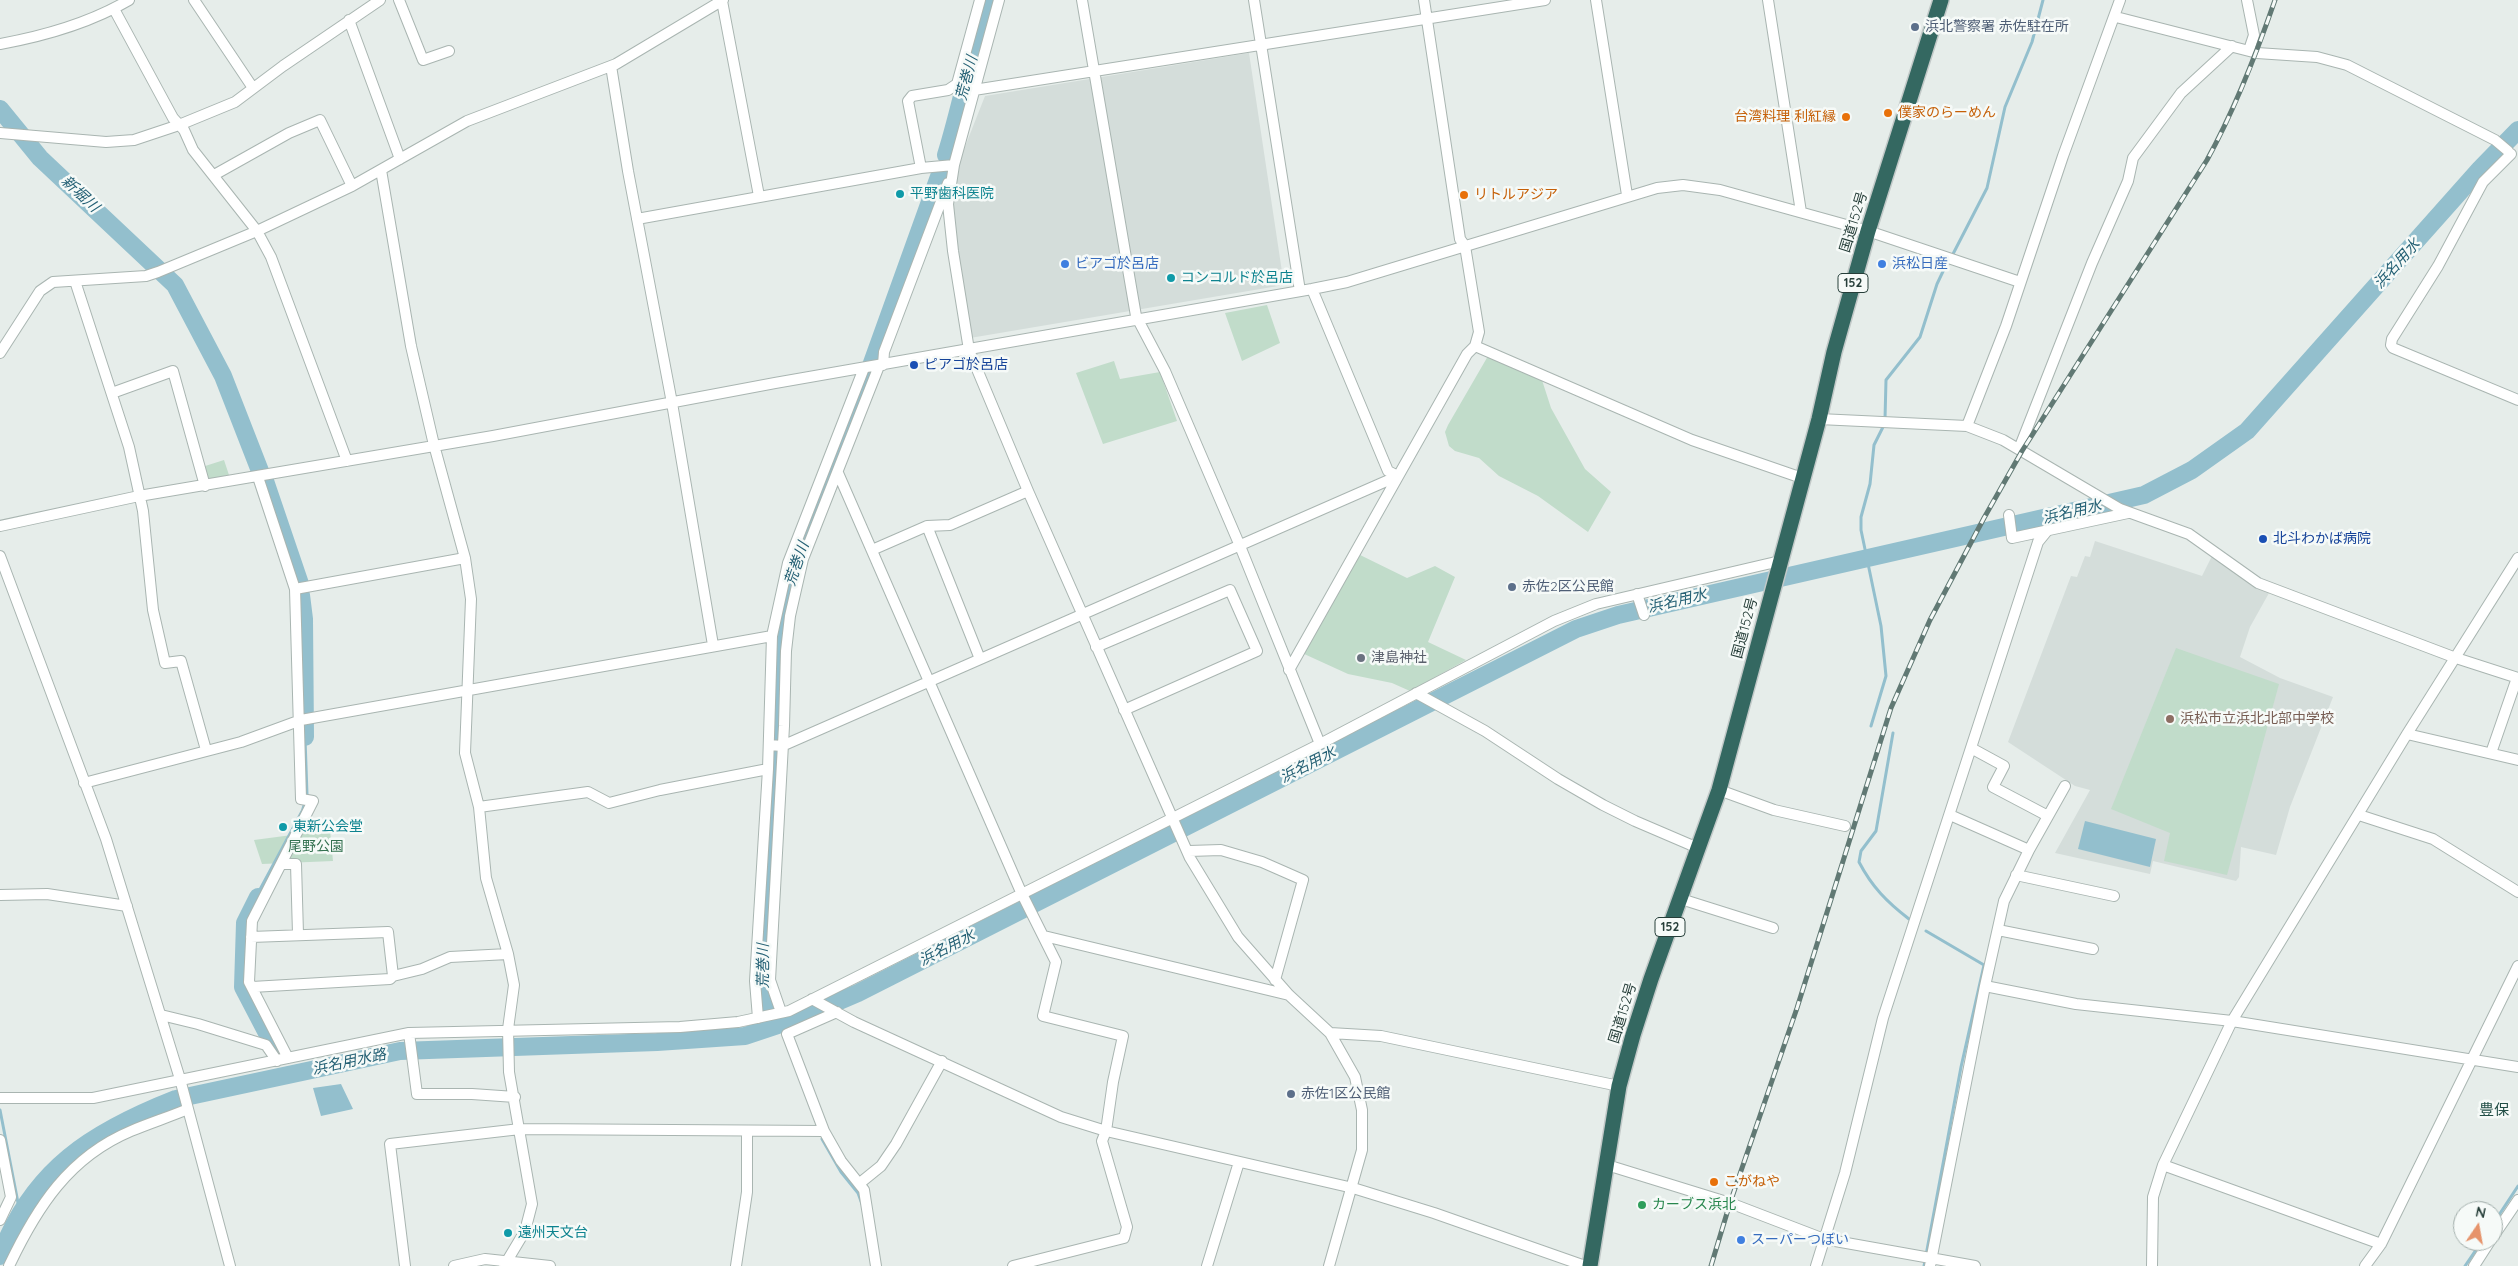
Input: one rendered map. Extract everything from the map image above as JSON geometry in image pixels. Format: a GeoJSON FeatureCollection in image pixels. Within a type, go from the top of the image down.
{"type":"FeatureCollection","features":[{"type":"Feature","properties":{"kind":"highway","name":"国道152号"},"geometry":{"type":"LineString","coordinates":[[1590,1266],[1619,1086],[1650,979],[1719,790],[1819,419],[1834,352],[1868,232],[1941,0]]}},
{"type":"Feature","properties":{"kind":"street"},"geometry":{"type":"LineString","coordinates":[[0,44],[61,29],[114,9],[129,0]]}},
{"type":"Feature","properties":{"kind":"street"},"geometry":{"type":"LineString","coordinates":[[194,0],[253,88]]}},
{"type":"Feature","properties":{"kind":"street"},"geometry":{"type":"LineString","coordinates":[[0,133],[106,142],[134,140],[179,125],[235,102],[380,0]]}},
{"type":"Feature","properties":{"kind":"street"},"geometry":{"type":"LineString","coordinates":[[399,0],[423,60],[449,51]]}},
{"type":"Feature","properties":{"kind":"street"},"geometry":{"type":"LineString","coordinates":[[921,168],[908,101],[912,96],[948,90],[956,84],[980,0]]}},
{"type":"Feature","properties":{"kind":"street"},"geometry":{"type":"LineString","coordinates":[[999,0],[954,165],[948,204],[969,350],[1028,491],[1172,820],[1189,851],[1190,858],[1238,937],[1289,995],[1330,1034],[1355,1077],[1362,1110],[1362,1150],[1329,1266]]}},
{"type":"Feature","properties":{"kind":"street"},"geometry":{"type":"LineString","coordinates":[[1082,0],[1136,316],[1140,320],[1165,371],[1240,546],[1320,744]]}},
{"type":"Feature","properties":{"kind":"street"},"geometry":{"type":"LineString","coordinates":[[1254,0],[1300,291]]}},
{"type":"Feature","properties":{"kind":"street"},"geometry":{"type":"LineString","coordinates":[[1289,670],[1398,476],[1474,346],[1479,332],[1465,246],[1460,239],[1424,0]]}},
{"type":"Feature","properties":{"kind":"street"},"geometry":{"type":"LineString","coordinates":[[974,90],[1545,0]]}},
{"type":"Feature","properties":{"kind":"street"},"geometry":{"type":"LineString","coordinates":[[1596,0],[1627,195]]}},
{"type":"Feature","properties":{"kind":"street"},"geometry":{"type":"LineString","coordinates":[[1768,0],[1801,212]]}},
{"type":"Feature","properties":{"kind":"street"},"geometry":{"type":"LineString","coordinates":[[1967,426],[2002,335],[2063,156],[2116,16],[2120,0]]}},
{"type":"Feature","properties":{"kind":"street"},"geometry":{"type":"LineString","coordinates":[[2247,0],[2254,35],[2249,50]]}},
{"type":"Feature","properties":{"kind":"street"},"geometry":{"type":"LineString","coordinates":[[0,353],[45,286],[53,282],[146,276],[257,231],[352,186],[467,121],[611,66],[719,1],[759,196]]}},
{"type":"Feature","properties":{"kind":"street"},"geometry":{"type":"LineString","coordinates":[[114,9],[179,125],[184,130],[193,150],[257,231],[271,257],[347,461]]}},
{"type":"Feature","properties":{"kind":"street"},"geometry":{"type":"LineString","coordinates":[[2116,16],[2257,53],[2317,57],[2347,65],[2495,140],[2509,152],[2483,182],[2438,266],[2392,340],[2391,345],[2393,348],[2518,400]]}},
{"type":"Feature","properties":{"kind":"street"},"geometry":{"type":"LineString","coordinates":[[349,20],[364,56],[400,159]]}},
{"type":"Feature","properties":{"kind":"street"},"geometry":{"type":"LineString","coordinates":[[2019,448],[2092,262],[2128,181],[2133,158],[2181,93],[2232,46]]}},
{"type":"Feature","properties":{"kind":"street"},"geometry":{"type":"LineString","coordinates":[[611,66],[672,403],[713,645]]}},
{"type":"Feature","properties":{"kind":"street"},"geometry":{"type":"LineString","coordinates":[[214,175],[289,133],[320,120],[352,186]]}},
{"type":"Feature","properties":{"kind":"street"},"geometry":{"type":"LineString","coordinates":[[638,218],[921,168],[954,165]]}},
{"type":"Feature","properties":{"kind":"street"},"geometry":{"type":"LineString","coordinates":[[382,170],[412,346],[434,445],[466,558],[470,599],[465,753],[480,806],[486,878],[508,954],[514,985],[508,1032],[508,1056],[532,1204],[525,1231],[506,1263]]}},
{"type":"Feature","properties":{"kind":"street"},"geometry":{"type":"LineString","coordinates":[[781,1012],[770,980],[775,745],[772,636],[788,563],[874,367],[884,352],[943,193],[952,176]]}},
{"type":"Feature","properties":{"kind":"street"},"geometry":{"type":"LineString","coordinates":[[0,526],[139,496],[258,477],[1347,282],[1627,195],[1657,188],[1683,185],[1720,190],[1868,232],[2020,282]]}},
{"type":"Feature","properties":{"kind":"street"},"geometry":{"type":"LineString","coordinates":[[75,281],[129,447],[143,511],[153,610],[165,663],[181,661],[206,750]]}},
{"type":"Feature","properties":{"kind":"street"},"geometry":{"type":"LineString","coordinates":[[1312,289],[1388,471],[1398,476]]}},
{"type":"Feature","properties":{"kind":"street"},"geometry":{"type":"LineString","coordinates":[[1474,346],[1692,440],[1802,478]]}},
{"type":"Feature","properties":{"kind":"street"},"geometry":{"type":"LineString","coordinates":[[758,1018],[755,981],[768,769],[775,745],[790,616],[803,559],[838,473],[874,367]]}},
{"type":"Feature","properties":{"kind":"street"},"geometry":{"type":"LineString","coordinates":[[112,393],[173,371],[205,486]]}},
{"type":"Feature","properties":{"kind":"street"},"geometry":{"type":"LineString","coordinates":[[1819,419],[1967,426],[2019,448],[2099,498],[2124,511],[2190,534],[2258,582],[2456,658],[2517,678],[2491,754]]}},
{"type":"Feature","properties":{"kind":"street"},"geometry":{"type":"LineString","coordinates":[[838,473],[1023,895],[1056,962],[1043,1016],[1123,1036],[1102,1146],[1127,1227],[1124,1238],[1017,1265]]}},
{"type":"Feature","properties":{"kind":"street"},"geometry":{"type":"LineString","coordinates":[[775,745],[930,682],[1083,616],[1398,476]]}},
{"type":"Feature","properties":{"kind":"street"},"geometry":{"type":"LineString","coordinates":[[258,477],[295,589],[303,720],[301,799],[313,802],[252,921],[249,982],[288,1058]]}},
{"type":"Feature","properties":{"kind":"street"},"geometry":{"type":"LineString","coordinates":[[872,550],[927,526],[950,525],[1028,491]]}},
{"type":"Feature","properties":{"kind":"street"},"geometry":{"type":"LineString","coordinates":[[2010,515],[2012,538],[2124,511]]}},
{"type":"Feature","properties":{"kind":"street"},"geometry":{"type":"LineString","coordinates":[[927,526],[980,659]]}},
{"type":"Feature","properties":{"kind":"street"},"geometry":{"type":"LineString","coordinates":[[1816,1266],[1845,1173],[1882,1018],[2038,542],[2047,531]]}},
{"type":"Feature","properties":{"kind":"street"},"geometry":{"type":"LineString","coordinates":[[0,556],[84,783],[127,906],[181,1084],[230,1266]]}},
{"type":"Feature","properties":{"kind":"street"},"geometry":{"type":"LineString","coordinates":[[295,589],[466,558]]}},
{"type":"Feature","properties":{"kind":"street"},"geometry":{"type":"LineString","coordinates":[[2152,1266],[2153,1197],[2163,1165],[2232,1021],[2407,734],[2518,558]]}},
{"type":"Feature","properties":{"kind":"street"},"geometry":{"type":"LineString","coordinates":[[2,1098],[92,1098],[181,1084],[288,1058],[409,1038],[508,1032],[680,1027],[758,1018],[781,1012],[812,999],[1023,895],[1420,695],[1554,621],[1596,604],[1637,598],[1778,566]]}},
{"type":"Feature","properties":{"kind":"street"},"geometry":{"type":"LineString","coordinates":[[1096,647],[1230,590],[1257,651],[1124,710]]}},
{"type":"Feature","properties":{"kind":"street"},"geometry":{"type":"LineString","coordinates":[[1637,598],[1644,615]]}},
{"type":"Feature","properties":{"kind":"street"},"geometry":{"type":"LineString","coordinates":[[84,783],[241,742],[303,720],[713,645],[772,636]]}},
{"type":"Feature","properties":{"kind":"street"},"geometry":{"type":"LineString","coordinates":[[1420,695],[1603,805],[1698,848]]}},
{"type":"Feature","properties":{"kind":"street"},"geometry":{"type":"LineString","coordinates":[[2407,734],[2518,760]]}},
{"type":"Feature","properties":{"kind":"street"},"geometry":{"type":"LineString","coordinates":[[1971,748],[2004,766],[1993,787],[2048,816]]}},
{"type":"Feature","properties":{"kind":"street"},"geometry":{"type":"LineString","coordinates":[[480,806],[588,792],[609,803],[660,790],[768,769]]}},
{"type":"Feature","properties":{"kind":"street"},"geometry":{"type":"LineString","coordinates":[[1927,1260],[2004,901],[2028,850],[2065,786]]}},
{"type":"Feature","properties":{"kind":"street"},"geometry":{"type":"LineString","coordinates":[[1719,790],[1774,810],[1845,826]]}},
{"type":"Feature","properties":{"kind":"street"},"geometry":{"type":"LineString","coordinates":[[1950,815],[2028,850]]}},
{"type":"Feature","properties":{"kind":"street"},"geometry":{"type":"LineString","coordinates":[[2359,815],[2433,839],[2518,892]]}},
{"type":"Feature","properties":{"kind":"street"},"geometry":{"type":"LineString","coordinates":[[1189,851],[1221,850],[1262,862],[1303,880],[1275,980]]}},
{"type":"Feature","properties":{"kind":"street"},"geometry":{"type":"LineString","coordinates":[[282,864],[296,864],[298,934]]}},
{"type":"Feature","properties":{"kind":"street"},"geometry":{"type":"LineString","coordinates":[[2016,875],[2114,896]]}},
{"type":"Feature","properties":{"kind":"street"},"geometry":{"type":"LineString","coordinates":[[0,895],[47,894],[127,906]]}},
{"type":"Feature","properties":{"kind":"street"},"geometry":{"type":"LineString","coordinates":[[1681,898],[1773,928]]}},
{"type":"Feature","properties":{"kind":"street"},"geometry":{"type":"LineString","coordinates":[[1998,930],[2093,950]]}},
{"type":"Feature","properties":{"kind":"street"},"geometry":{"type":"LineString","coordinates":[[251,937],[388,932],[393,976]]}},
{"type":"Feature","properties":{"kind":"street"},"geometry":{"type":"LineString","coordinates":[[1044,936],[1289,995]]}},
{"type":"Feature","properties":{"kind":"street"},"geometry":{"type":"LineString","coordinates":[[252,987],[390,979],[393,976],[422,969],[450,957],[508,954]]}},
{"type":"Feature","properties":{"kind":"street"},"geometry":{"type":"LineString","coordinates":[[2365,1266],[2381,1244],[2474,1059],[2518,966]]}},
{"type":"Feature","properties":{"kind":"street"},"geometry":{"type":"LineString","coordinates":[[1985,986],[2076,1004],[2232,1021],[2518,1067]]}},
{"type":"Feature","properties":{"kind":"street"},"geometry":{"type":"LineString","coordinates":[[812,999],[1061,1117],[1106,1131],[1352,1188],[1434,1213],[1584,1266]]}},
{"type":"Feature","properties":{"kind":"street"},"geometry":{"type":"LineString","coordinates":[[837,1012],[787,1034],[824,1131],[841,1161],[860,1183],[869,1211],[876,1266]]}},
{"type":"Feature","properties":{"kind":"street"},"geometry":{"type":"LineString","coordinates":[[160,1015],[198,1024],[266,1045],[277,1061]]}},
{"type":"Feature","properties":{"kind":"street"},"geometry":{"type":"LineString","coordinates":[[1330,1034],[1381,1036],[1619,1086]]}},
{"type":"Feature","properties":{"kind":"street"},"geometry":{"type":"LineString","coordinates":[[409,1038],[417,1094],[472,1094],[515,1097]]}},
{"type":"Feature","properties":{"kind":"street"},"geometry":{"type":"LineString","coordinates":[[860,1183],[881,1166],[896,1144],[942,1061]]}},
{"type":"Feature","properties":{"kind":"street"},"geometry":{"type":"LineString","coordinates":[[9,1266],[25,1233],[48,1198],[75,1165],[130,1131],[188,1109]]}},
{"type":"Feature","properties":{"kind":"street"},"geometry":{"type":"LineString","coordinates":[[405,1266],[390,1144],[520,1129],[824,1131]]}},
{"type":"Feature","properties":{"kind":"street"},"geometry":{"type":"LineString","coordinates":[[736,1266],[747,1192],[747,1131]]}},
{"type":"Feature","properties":{"kind":"street"},"geometry":{"type":"LineString","coordinates":[[0,1140],[11,1197],[0,1220]]}},
{"type":"Feature","properties":{"kind":"street"},"geometry":{"type":"LineString","coordinates":[[1208,1266],[1239,1162]]}},
{"type":"Feature","properties":{"kind":"street"},"geometry":{"type":"LineString","coordinates":[[1607,1165],[1730,1203],[1824,1239],[1927,1260],[1975,1266]]}},
{"type":"Feature","properties":{"kind":"street"},"geometry":{"type":"LineString","coordinates":[[2163,1165],[2381,1244]]}},
{"type":"Feature","properties":{"kind":"street"},"geometry":{"type":"LineString","coordinates":[[2503,1223],[2516,1205]]}},
{"type":"Feature","properties":{"kind":"street"},"geometry":{"type":"LineString","coordinates":[[2474,1266],[2484,1251]]}},
{"type":"Feature","properties":{"kind":"street"},"geometry":{"type":"LineString","coordinates":[[454,1266],[485,1258],[506,1263],[550,1266]]}},
{"type":"Feature","properties":{"kind":"shaded area"},"geometry":{"type":"Polygon","coordinates":[[[1249,53],[1284,285],[970,338],[953,208],[955,172],[985,96],[1249,53]]]}},
{"type":"Feature","properties":{"kind":"shaded area","name":"浜松市立浜北北部中学校"},"geometry":{"type":"Polygon","coordinates":[[[2095,541],[2202,576],[2212,556],[2269,593],[2250,627],[2240,657],[2280,678],[2333,697],[2290,807],[2276,855],[2241,847],[2239,877],[2236,881],[2153,861],[2150,874],[2055,853],[2090,790],[2075,786],[2008,742],[2071,576],[2077,577],[2085,556],[2090,557],[2095,541]]]}},
{"type":"Feature","properties":{"kind":"green space"},"geometry":{"type":"Polygon","coordinates":[[[1267,305],[1280,343],[1242,361],[1225,313],[1267,305]]]}},
{"type":"Feature","properties":{"kind":"green space"},"geometry":{"type":"Polygon","coordinates":[[[1488,356],[1541,377],[1551,408],[1585,469],[1611,492],[1588,532],[1538,496],[1499,476],[1479,458],[1455,451],[1449,446],[1445,432],[1448,425],[1488,356]]]}},
{"type":"Feature","properties":{"kind":"green space"},"geometry":{"type":"Polygon","coordinates":[[[1114,361],[1120,379],[1160,372],[1177,421],[1103,444],[1076,373],[1114,361]]]}},
{"type":"Feature","properties":{"kind":"green space"},"geometry":{"type":"Polygon","coordinates":[[[224,460],[229,475],[205,480],[202,467],[224,460]]]}},
{"type":"Feature","properties":{"kind":"green space"},"geometry":{"type":"Polygon","coordinates":[[[1356,553],[1407,578],[1435,566],[1455,577],[1428,642],[1466,660],[1410,691],[1392,683],[1348,674],[1302,653],[1356,553]]]}},
{"type":"Feature","properties":{"kind":"green space"},"geometry":{"type":"Polygon","coordinates":[[[2176,648],[2279,684],[2227,875],[2164,861],[2170,833],[2111,809],[2176,648]]]}},
{"type":"Feature","properties":{"kind":"green space","name":"尾野公園"},"geometry":{"type":"Polygon","coordinates":[[[330,830],[333,861],[262,864],[254,840],[330,830]]]}},
{"type":"Feature","properties":{"kind":"water"},"geometry":{"type":"Polygon","coordinates":[[[303,724],[306,724],[309,809],[251,919],[244,916],[301,810],[305,797],[303,724]]]}},
{"type":"Feature","properties":{"kind":"water"},"geometry":{"type":"Polygon","coordinates":[[[2085,821],[2156,839],[2150,867],[2078,849],[2085,821]]]}},
{"type":"Feature","properties":{"kind":"water"},"geometry":{"type":"Polygon","coordinates":[[[341,1084],[353,1109],[321,1116],[313,1088],[341,1084]]]}},
{"type":"Feature","properties":{"kind":"waterway","name":"荒巻川"},"geometry":{"type":"LineString","coordinates":[[946,155],[988,0]]}},
{"type":"Feature","properties":{"kind":"waterway"},"geometry":{"type":"LineString","coordinates":[[1953,254],[1987,188],[2005,107],[2032,42],[2043,0]]}},
{"type":"Feature","properties":{"kind":"waterway","name":"新堀川"},"geometry":{"type":"LineString","coordinates":[[0,109],[40,158],[175,285],[223,376],[260,471]]}},
{"type":"Feature","properties":{"kind":"waterway","name":"浜名用水"},"geometry":{"type":"LineString","coordinates":[[0,1256],[14,1226],[30,1199],[48,1177],[69,1157],[92,1140],[118,1125],[176,1099],[400,1051],[657,1042],[745,1036],[802,1017],[858,993],[1576,629],[1618,615],[2144,495],[2192,470],[2247,431],[2480,169],[2518,130]]}},
{"type":"Feature","properties":{"kind":"waterway","name":"荒巻川"},"geometry":{"type":"LineString","coordinates":[[765,1010],[760,982],[767,915],[780,656],[787,588],[808,527],[868,374],[941,171]]}},
{"type":"Feature","properties":{"kind":"waterway"},"geometry":{"type":"LineString","coordinates":[[1885,419],[1886,380],[1920,337],[1937,284],[1947,263]]}},
{"type":"Feature","properties":{"kind":"waterway"},"geometry":{"type":"LineString","coordinates":[[1871,726],[1886,676],[1881,626],[1861,530],[1861,517],[1870,484],[1874,445],[1884,425]]}},
{"type":"Feature","properties":{"kind":"waterway"},"geometry":{"type":"LineString","coordinates":[[265,481],[300,584]]}},
{"type":"Feature","properties":{"kind":"waterway"},"geometry":{"type":"LineString","coordinates":[[301,595],[304,619],[305,737]]}},
{"type":"Feature","properties":{"kind":"waterway"},"geometry":{"type":"LineString","coordinates":[[1893,733],[1876,831],[1861,851],[1859,862],[1881,894],[1909,919]]}},
{"type":"Feature","properties":{"kind":"waterway"},"geometry":{"type":"LineString","coordinates":[[258,897],[245,923],[243,987],[279,1056]]}},
{"type":"Feature","properties":{"kind":"waterway"},"geometry":{"type":"LineString","coordinates":[[1924,1266],[1961,1067],[1984,965],[1926,931]]}},
{"type":"Feature","properties":{"kind":"waterway"},"geometry":{"type":"LineString","coordinates":[[781,1024],[784,1033]]}},
{"type":"Feature","properties":{"kind":"waterway"},"geometry":{"type":"LineString","coordinates":[[0,1110],[20,1213]]}},
{"type":"Feature","properties":{"kind":"waterway"},"geometry":{"type":"LineString","coordinates":[[822,1139],[841,1172],[858,1193],[862,1204]]}},
{"type":"Feature","properties":{"kind":"waterway"},"geometry":{"type":"LineString","coordinates":[[2503,1209],[2518,1186]]}},
{"type":"Feature","properties":{"kind":"waterway"},"geometry":{"type":"LineString","coordinates":[[2465,1266],[2475,1251]]}},
{"type":"Feature","properties":{"kind":"railway"},"geometry":{"type":"LineString","coordinates":[[1711,1266],[1730,1203],[1797,1008],[1891,708],[1930,620],[2022,451],[2207,160],[2244,82],[2275,0]]}},
{"type":"Feature","properties":{"kind":"place","name":"浜北警察署 赤佐駐在所"},"geometry":{"type":"Point","coordinates":[1915,27]}},
{"type":"Feature","properties":{"kind":"place","name":"僕家のらーめん"},"geometry":{"type":"Point","coordinates":[1888,113]}},
{"type":"Feature","properties":{"kind":"place","name":"台湾料理 利紅縁"},"geometry":{"type":"Point","coordinates":[1846,117]}},
{"type":"Feature","properties":{"kind":"place","name":"平野歯科医院"},"geometry":{"type":"Point","coordinates":[900,194]}},
{"type":"Feature","properties":{"kind":"place","name":"リトルアジア"},"geometry":{"type":"Point","coordinates":[1464,195]}},
{"type":"Feature","properties":{"kind":"place","name":"ビアゴ於呂店"},"geometry":{"type":"Point","coordinates":[1065,264]}},
{"type":"Feature","properties":{"kind":"place","name":"浜松日産"},"geometry":{"type":"Point","coordinates":[1882,264]}},
{"type":"Feature","properties":{"kind":"place","name":"コンコルド於呂店"},"geometry":{"type":"Point","coordinates":[1171,278]}},
{"type":"Feature","properties":{"kind":"place","name":"ピアゴ於呂店"},"geometry":{"type":"Point","coordinates":[914,365]}},
{"type":"Feature","properties":{"kind":"place","name":"北斗わかば病院"},"geometry":{"type":"Point","coordinates":[2263,539]}},
{"type":"Feature","properties":{"kind":"place","name":"赤佐2区公民館"},"geometry":{"type":"Point","coordinates":[1512,587]}},
{"type":"Feature","properties":{"kind":"place","name":"津島神社"},"geometry":{"type":"Point","coordinates":[1361,658]}},
{"type":"Feature","properties":{"kind":"place","name":"浜松市立浜北北部中学校"},"geometry":{"type":"Point","coordinates":[2170,719]}},
{"type":"Feature","properties":{"kind":"place","name":"東新公会堂"},"geometry":{"type":"Point","coordinates":[283,827]}},
{"type":"Feature","properties":{"kind":"place","name":"赤佐1区公民館"},"geometry":{"type":"Point","coordinates":[1291,1094]}},
{"type":"Feature","properties":{"kind":"place","name":"こがねや"},"geometry":{"type":"Point","coordinates":[1714,1182]}},
{"type":"Feature","properties":{"kind":"place","name":"カーブス浜北"},"geometry":{"type":"Point","coordinates":[1642,1205]}},
{"type":"Feature","properties":{"kind":"place","name":"遠州天文台"},"geometry":{"type":"Point","coordinates":[508,1233]}},
{"type":"Feature","properties":{"kind":"place","name":"スーパーつぼい"},"geometry":{"type":"Point","coordinates":[1741,1240]}},
{"type":"Feature","properties":{"kind":"district","name":"豊保"},"geometry":{"type":"Point","coordinates":[2494,1110]}},
{"type":"Feature","properties":{"kind":"water label","name":"浜名用水路"},"geometry":{"type":"Point","coordinates":[349,1062]}}]}
